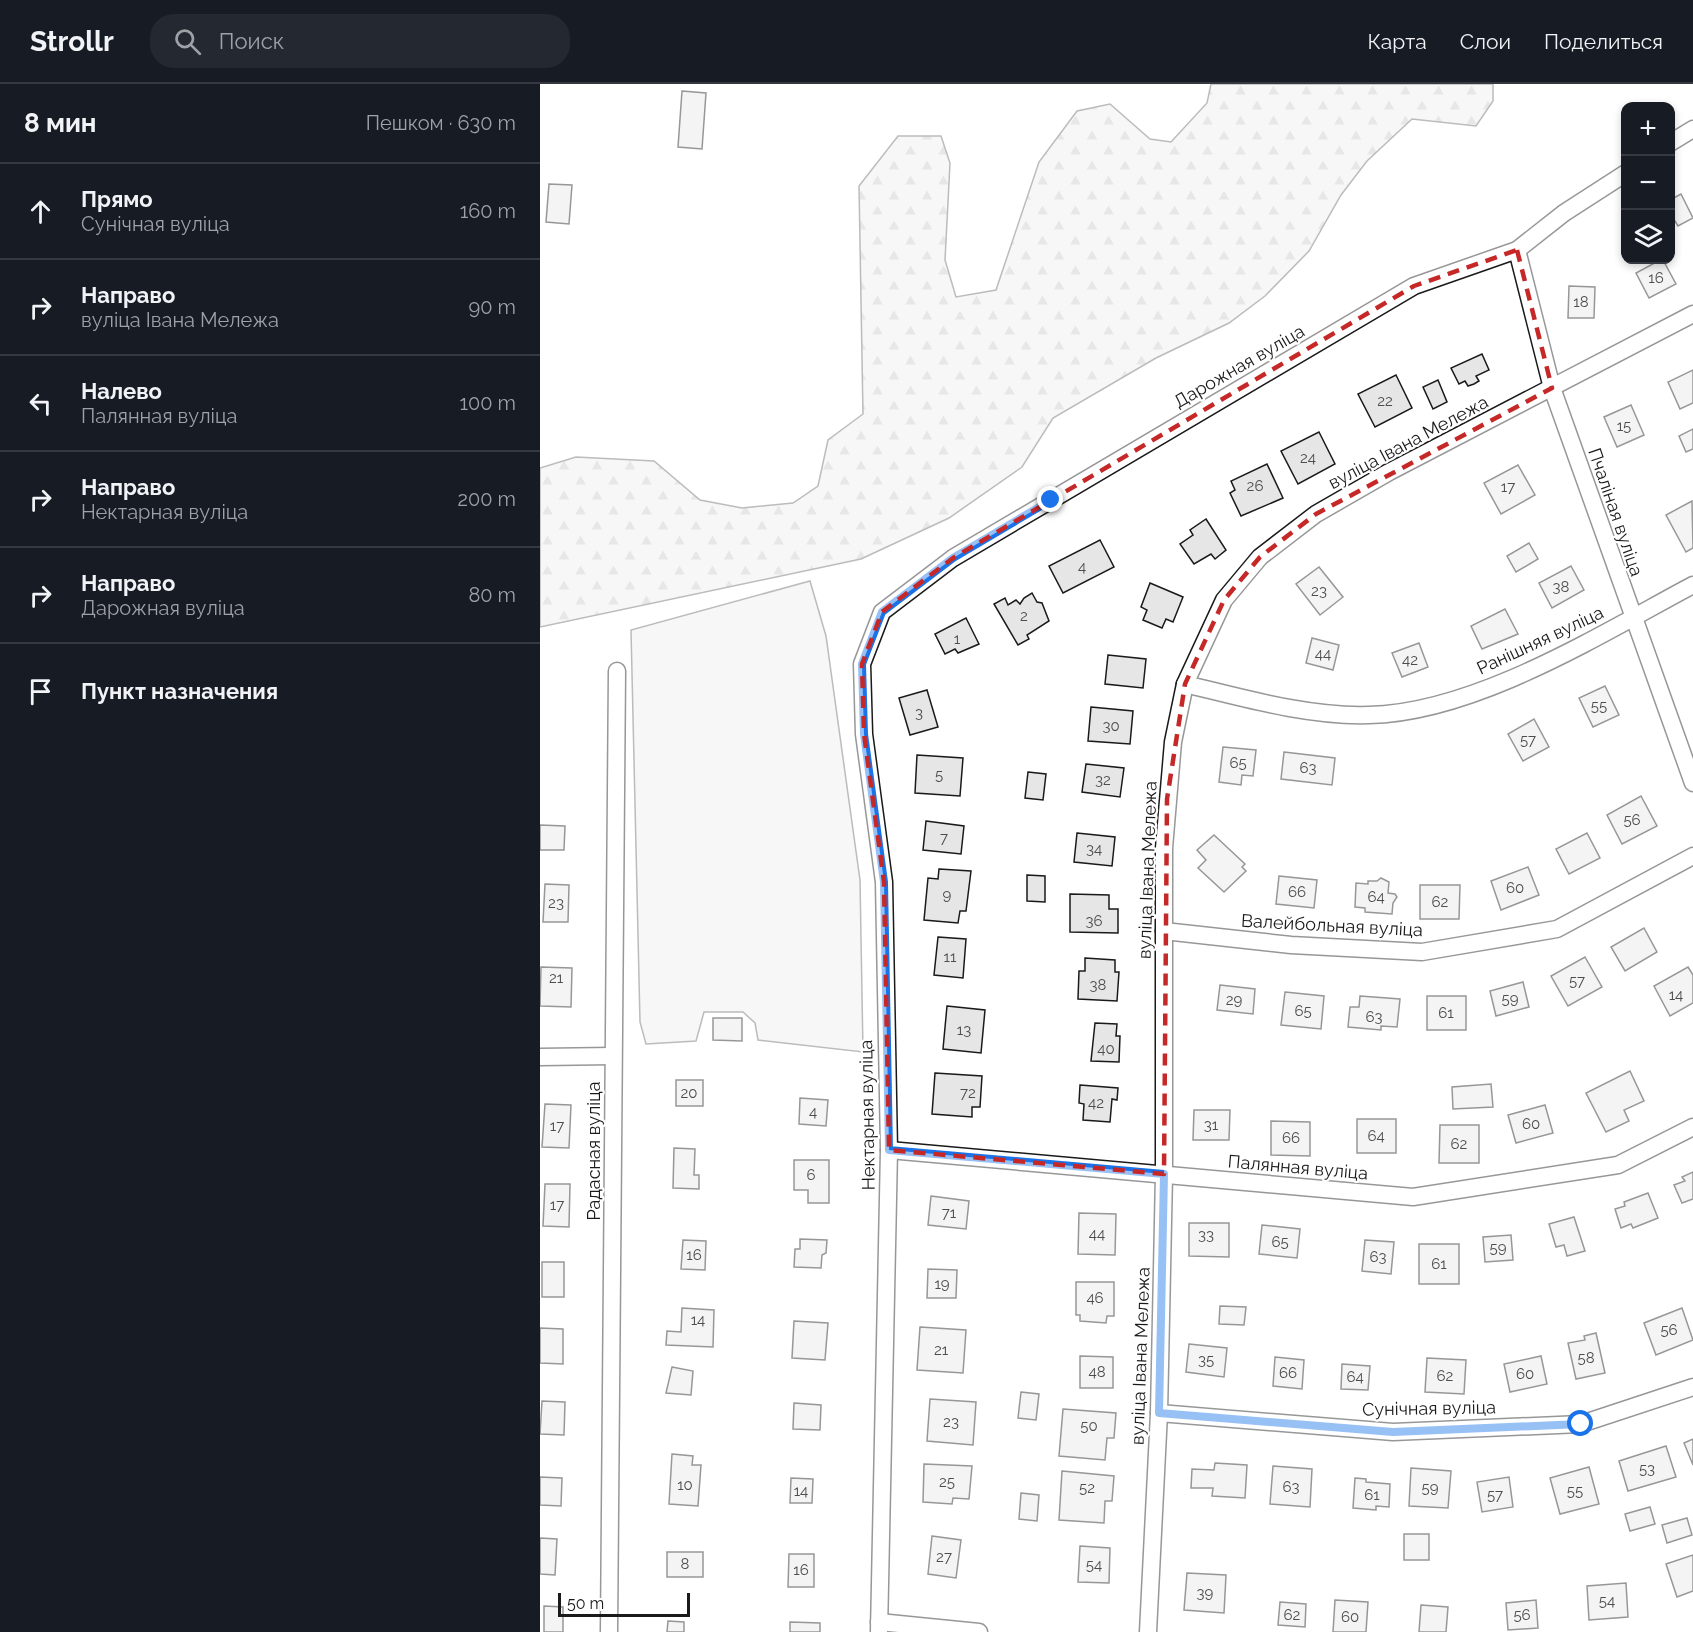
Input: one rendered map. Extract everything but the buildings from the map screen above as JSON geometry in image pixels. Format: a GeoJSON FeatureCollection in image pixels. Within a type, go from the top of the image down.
{"type":"FeatureCollection","features":[{"type":"Feature","properties":{"kind":"street"},"geometry":{"type":"LineString","coordinates":[[1675,140],[1693,129]]}},
{"type":"Feature","properties":{"kind":"street","name":"Дарожная вуліца"},"geometry":{"type":"LineString","coordinates":[[882,612],[953,558],[1414,286],[1517,250],[1564,213],[1621,176]]}},
{"type":"Feature","properties":{"kind":"street","name":"Пчаліная вуліца"},"geometry":{"type":"LineString","coordinates":[[1517,250],[1552,388],[1693,783]]}},
{"type":"Feature","properties":{"kind":"street","name":"вуліца Івана Мележа"},"geometry":{"type":"LineString","coordinates":[[1148,1632],[1159,1413],[1164,1174],[1164,932],[1167,799],[1173,742],[1185,684],[1224,600],[1260,557],[1316,514],[1693,314]]}},
{"type":"Feature","properties":{"kind":"street","name":"Ранішняя вуліца"},"geometry":{"type":"LineString","coordinates":[[1185,684],[1281,707],[1358,714],[1433,706],[1504,682],[1693,585]]}},
{"type":"Feature","properties":{"kind":"street","name":"Нектарная вуліца"},"geometry":{"type":"LineString","coordinates":[[879,1627],[889,1150],[884,882],[864,734],[862,664],[882,612]]}},
{"type":"Feature","properties":{"kind":"street","name":"Радасная вуліца"},"geometry":{"type":"LineString","coordinates":[[609,1632],[617,671]]}},
{"type":"Feature","properties":{"kind":"street","name":"Валейбольная вуліца"},"geometry":{"type":"LineString","coordinates":[[1164,932],[1291,945],[1422,952],[1557,929],[1693,856]]}},
{"type":"Feature","properties":{"kind":"street"},"geometry":{"type":"LineString","coordinates":[[540,1058],[613,1056]]}},
{"type":"Feature","properties":{"kind":"street","name":"Палянная вуліца"},"geometry":{"type":"LineString","coordinates":[[889,1150],[1413,1197],[1618,1165],[1693,1127]]}},
{"type":"Feature","properties":{"kind":"street","name":"Сунічная вуліца"},"geometry":{"type":"LineString","coordinates":[[1159,1413],[1393,1432],[1581,1424],[1693,1387]]}},
{"type":"Feature","properties":{"kind":"street"},"geometry":{"type":"LineString","coordinates":[[879,1627],[979,1632]]}},
{"type":"Feature","properties":{"kind":"highlighted area"},"geometry":{"type":"Polygon","coordinates":[[[1517,250],[1552,388],[1316,514],[1260,557],[1224,600],[1185,684],[1167,799],[1164,1174],[889,1150],[884,882],[864,734],[862,664],[882,612],[953,558],[1414,286],[1517,250]]]}},
{"type":"Feature","properties":{"kind":"green space"},"geometry":{"type":"Polygon","coordinates":[[[1211,84],[1493,84],[1493,101],[1476,126],[1412,119],[1367,161],[1341,195],[1309,251],[1265,296],[1229,323],[1156,358],[1053,418],[1022,467],[949,518],[861,559],[540,627],[540,468],[576,457],[654,461],[700,500],[742,508],[793,503],[818,486],[828,440],[863,414],[859,186],[898,136],[941,136],[950,163],[945,260],[956,297],[996,290],[1039,162],[1077,111],[1110,104],[1150,139],[1171,142],[1207,103],[1211,84]]]}},
{"type":"Feature","properties":{"kind":"green space"},"geometry":{"type":"Polygon","coordinates":[[[810,581],[826,636],[860,880],[863,1052],[758,1040],[755,1023],[743,1012],[704,1012],[696,1041],[646,1044],[640,1022],[631,630],[810,581]]]}},
{"type":"Feature","properties":{"kind":"route"},"geometry":{"type":"LineString","coordinates":[[1051,500],[953,558],[882,612],[862,664],[864,734],[884,882],[889,1150],[1164,1174],[1159,1413],[1393,1432],[1581,1424]]}}]}
